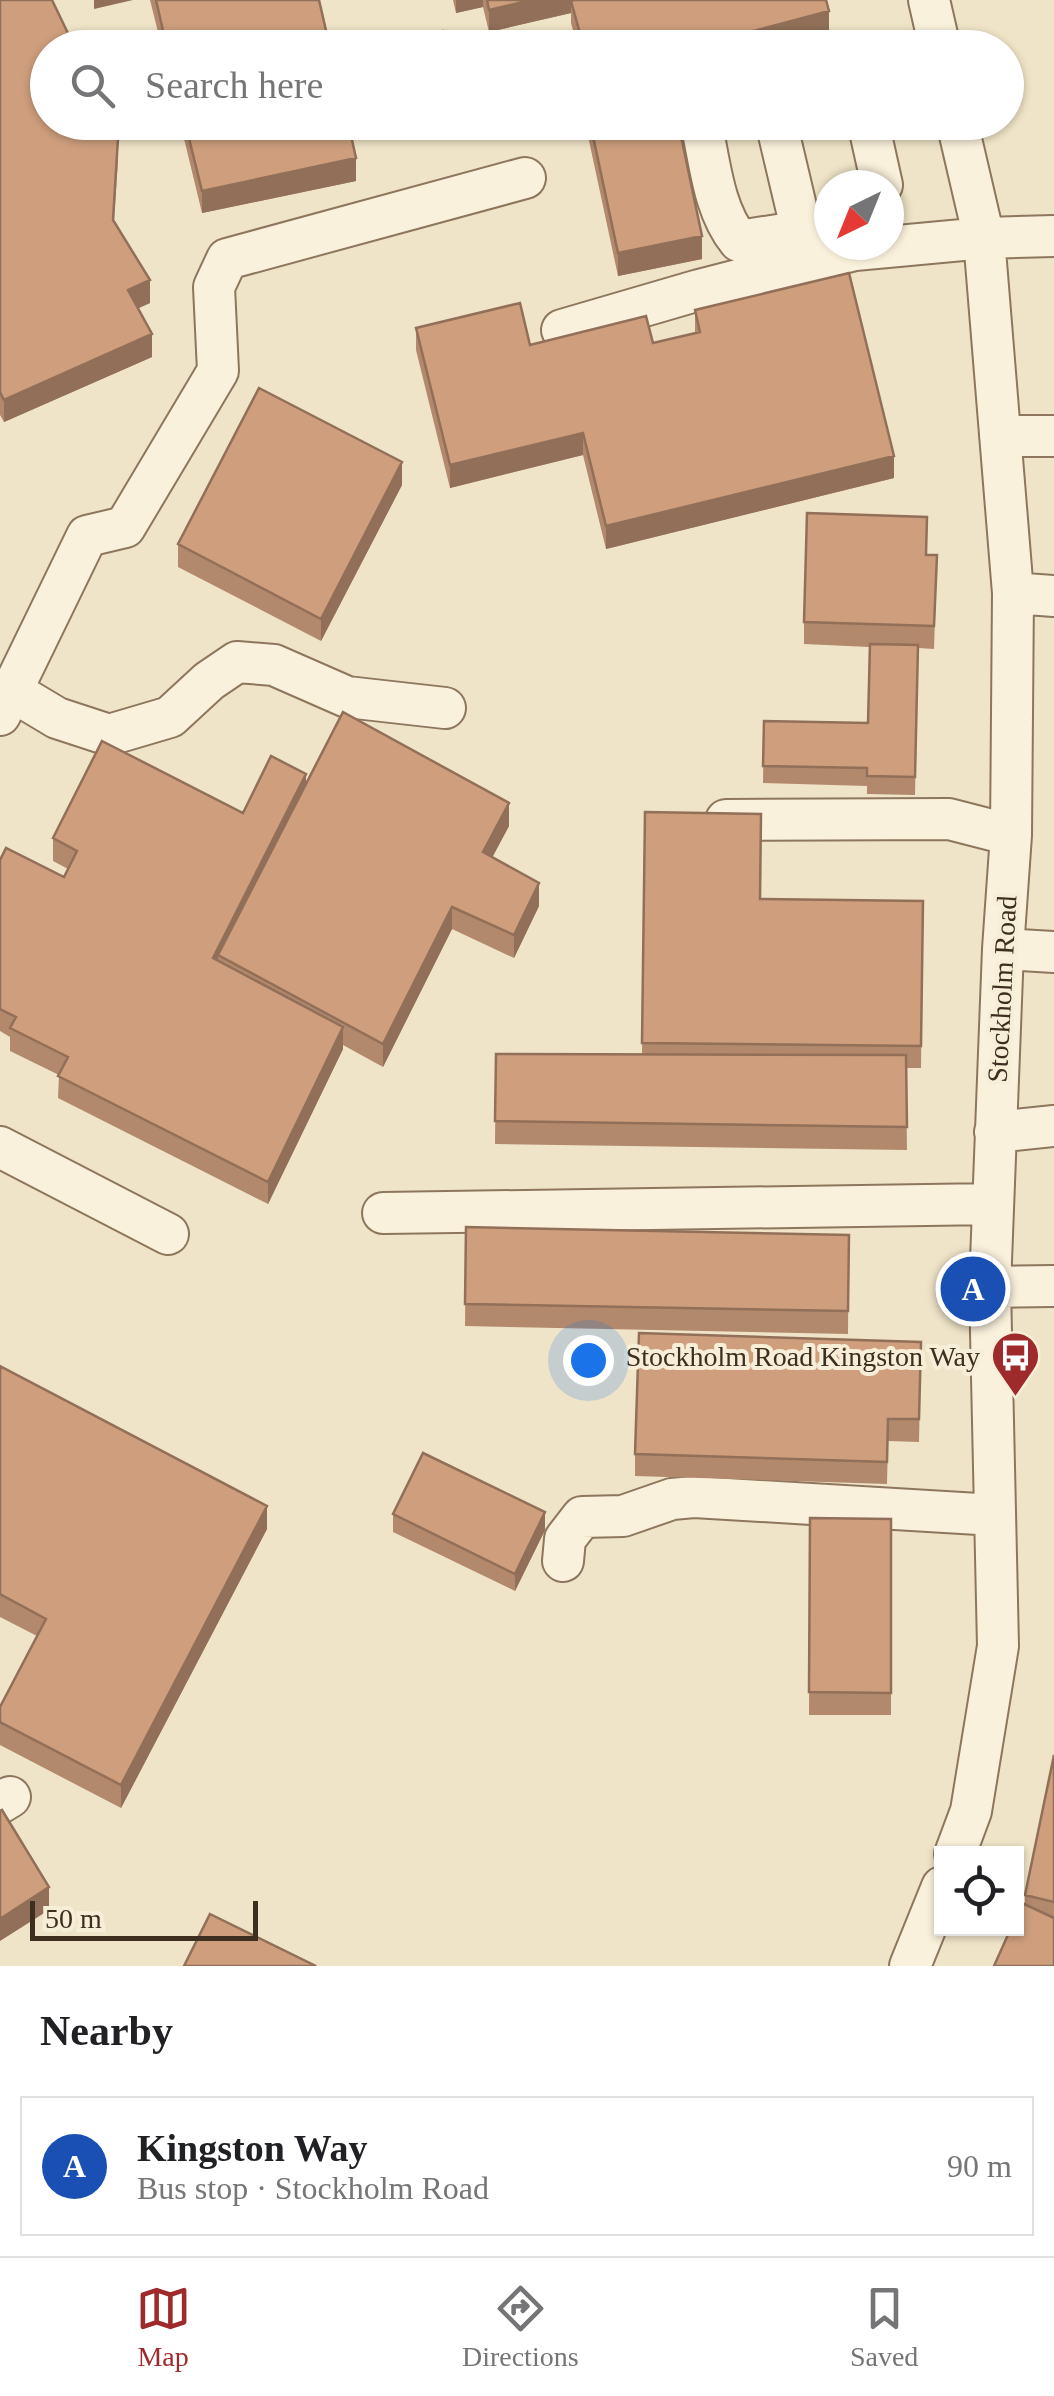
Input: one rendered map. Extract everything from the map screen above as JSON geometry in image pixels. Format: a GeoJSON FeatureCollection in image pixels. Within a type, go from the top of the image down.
{"type":"FeatureCollection","features":[{"type":"Feature","properties":{"kind":"street"},"geometry":{"type":"LineString","coordinates":[[929,0],[936,30]]}},
{"type":"Feature","properties":{"kind":"street"},"geometry":{"type":"LineString","coordinates":[[705,140],[718,199],[739,241],[814,230]]}},
{"type":"Feature","properties":{"kind":"street"},"geometry":{"type":"LineString","coordinates":[[782,140],[814,227]]}},
{"type":"Feature","properties":{"kind":"street"},"geometry":{"type":"LineString","coordinates":[[872,140],[879,170]]}},
{"type":"Feature","properties":{"kind":"street","name":"Stockholm Road"},"geometry":{"type":"LineString","coordinates":[[958,1846],[972,1811],[998,1646],[990,1287],[1011,835],[1013,593],[984,238],[961,140]]}},
{"type":"Feature","properties":{"kind":"street"},"geometry":{"type":"LineString","coordinates":[[445,708],[347,697],[274,665],[236,662],[170,717],[109,735],[6,703],[87,536],[125,527],[218,372],[214,288],[227,259],[525,178]]}},
{"type":"Feature","properties":{"kind":"street"},"geometry":{"type":"LineString","coordinates":[[562,330],[856,250],[1054,236]]}},
{"type":"Feature","properties":{"kind":"street"},"geometry":{"type":"LineString","coordinates":[[1000,436],[1054,436]]}},
{"type":"Feature","properties":{"kind":"street"},"geometry":{"type":"LineString","coordinates":[[1013,593],[1054,596]]}},
{"type":"Feature","properties":{"kind":"street"},"geometry":{"type":"LineString","coordinates":[[726,820],[949,819],[1011,835]]}},
{"type":"Feature","properties":{"kind":"street"},"geometry":{"type":"LineString","coordinates":[[1003,950],[1054,952]]}},
{"type":"Feature","properties":{"kind":"street"},"geometry":{"type":"LineString","coordinates":[[995,1132],[1054,1126]]}},
{"type":"Feature","properties":{"kind":"street"},"geometry":{"type":"LineString","coordinates":[[0,1147],[168,1234]]}},
{"type":"Feature","properties":{"kind":"street"},"geometry":{"type":"LineString","coordinates":[[383,1213],[992,1204]]}},
{"type":"Feature","properties":{"kind":"street"},"geometry":{"type":"LineString","coordinates":[[990,1287],[1054,1286]]}},
{"type":"Feature","properties":{"kind":"street"},"geometry":{"type":"LineString","coordinates":[[563,1561],[565,1539],[582,1517],[623,1516],[672,1498],[996,1515]]}},
{"type":"Feature","properties":{"kind":"street"},"geometry":{"type":"LineString","coordinates":[[910,1966],[934,1907]]}},
{"type":"Feature","properties":{"kind":"building"},"geometry":{"type":"Polygon","coordinates":[[[0,0],[52,0],[66,30],[30,30],[30,140],[118,140],[113,220],[150,280],[128,290],[152,334],[4,400],[0,392],[0,0]]]}},
{"type":"Feature","properties":{"kind":"building"},"geometry":{"type":"Polygon","coordinates":[[[156,0],[319,0],[326,30],[163,30],[156,0]]]}},
{"type":"Feature","properties":{"kind":"building"},"geometry":{"type":"Polygon","coordinates":[[[487,0],[531,0],[489,10],[487,0]]]}},
{"type":"Feature","properties":{"kind":"building"},"geometry":{"type":"Polygon","coordinates":[[[826,0],[829,11],[757,30],[579,30],[571,1],[826,0]]]}},
{"type":"Feature","properties":{"kind":"building"},"geometry":{"type":"Polygon","coordinates":[[[189,140],[352,140],[356,158],[202,191],[189,140]]]}},
{"type":"Feature","properties":{"kind":"building"},"geometry":{"type":"Polygon","coordinates":[[[594,140],[682,140],[702,236],[618,253],[594,140]]]}},
{"type":"Feature","properties":{"kind":"building"},"geometry":{"type":"Polygon","coordinates":[[[849,273],[894,456],[606,526],[583,433],[450,465],[416,328],[520,303],[530,345],[646,316],[653,343],[700,332],[695,310],[849,273]]]}},
{"type":"Feature","properties":{"kind":"building"},"geometry":{"type":"Polygon","coordinates":[[[259,388],[402,462],[321,619],[178,544],[259,388]]]}},
{"type":"Feature","properties":{"kind":"building"},"geometry":{"type":"Polygon","coordinates":[[[807,513],[927,517],[926,555],[937,555],[934,626],[804,622],[807,513]]]}},
{"type":"Feature","properties":{"kind":"building"},"geometry":{"type":"Polygon","coordinates":[[[870,644],[918,645],[915,777],[867,776],[867,768],[763,766],[764,721],[868,723],[870,644]]]}},
{"type":"Feature","properties":{"kind":"building"},"geometry":{"type":"Polygon","coordinates":[[[343,712],[509,803],[483,852],[539,883],[514,935],[452,907],[383,1044],[218,955],[343,712]]]}},
{"type":"Feature","properties":{"kind":"building"},"geometry":{"type":"Polygon","coordinates":[[[102,741],[243,813],[271,756],[306,774],[213,958],[343,1027],[268,1182],[58,1076],[68,1057],[10,1028],[16,1017],[0,1009],[0,860],[6,848],[64,877],[77,851],[53,838],[102,741]]]}},
{"type":"Feature","properties":{"kind":"building"},"geometry":{"type":"Polygon","coordinates":[[[645,812],[761,814],[760,899],[923,901],[921,1046],[642,1043],[645,812]]]}},
{"type":"Feature","properties":{"kind":"building"},"geometry":{"type":"Polygon","coordinates":[[[496,1054],[906,1055],[907,1127],[495,1121],[496,1054]]]}},
{"type":"Feature","properties":{"kind":"building"},"geometry":{"type":"Polygon","coordinates":[[[466,1227],[849,1235],[848,1311],[465,1304],[466,1227]]]}},
{"type":"Feature","properties":{"kind":"building"},"geometry":{"type":"Polygon","coordinates":[[[639,1333],[921,1342],[919,1419],[888,1419],[887,1462],[635,1454],[639,1333]]]}},
{"type":"Feature","properties":{"kind":"building"},"geometry":{"type":"Polygon","coordinates":[[[0,1366],[267,1506],[121,1785],[0,1722],[0,1707],[46,1619],[0,1594],[0,1366]]]}},
{"type":"Feature","properties":{"kind":"building"},"geometry":{"type":"Polygon","coordinates":[[[423,1453],[545,1512],[515,1574],[393,1514],[423,1453]]]}},
{"type":"Feature","properties":{"kind":"building"},"geometry":{"type":"Polygon","coordinates":[[[810,1518],[891,1519],[891,1693],[809,1692],[810,1518]]]}},
{"type":"Feature","properties":{"kind":"building"},"geometry":{"type":"Polygon","coordinates":[[[1054,1755],[1054,1902],[1025,1895],[1054,1755]]]}},
{"type":"Feature","properties":{"kind":"building"},"geometry":{"type":"Polygon","coordinates":[[[0,1811],[49,1887],[0,1919],[0,1811]]]}},
{"type":"Feature","properties":{"kind":"building"},"geometry":{"type":"Polygon","coordinates":[[[1024,1904],[1054,1918],[1054,1966],[994,1966],[1007,1936],[1024,1936],[1024,1904]]]}},
{"type":"Feature","properties":{"kind":"building"},"geometry":{"type":"Polygon","coordinates":[[[210,1914],[316,1966],[184,1966],[210,1914]]]}},
{"type":"Feature","properties":{"kind":"place","name":"Kingston Way"},"geometry":{"type":"Point","coordinates":[973,1289]}},
{"type":"Feature","properties":{"kind":"place","name":"Stockholm Road Kingston Way"},"geometry":{"type":"Point","coordinates":[1015,1398]}}]}
